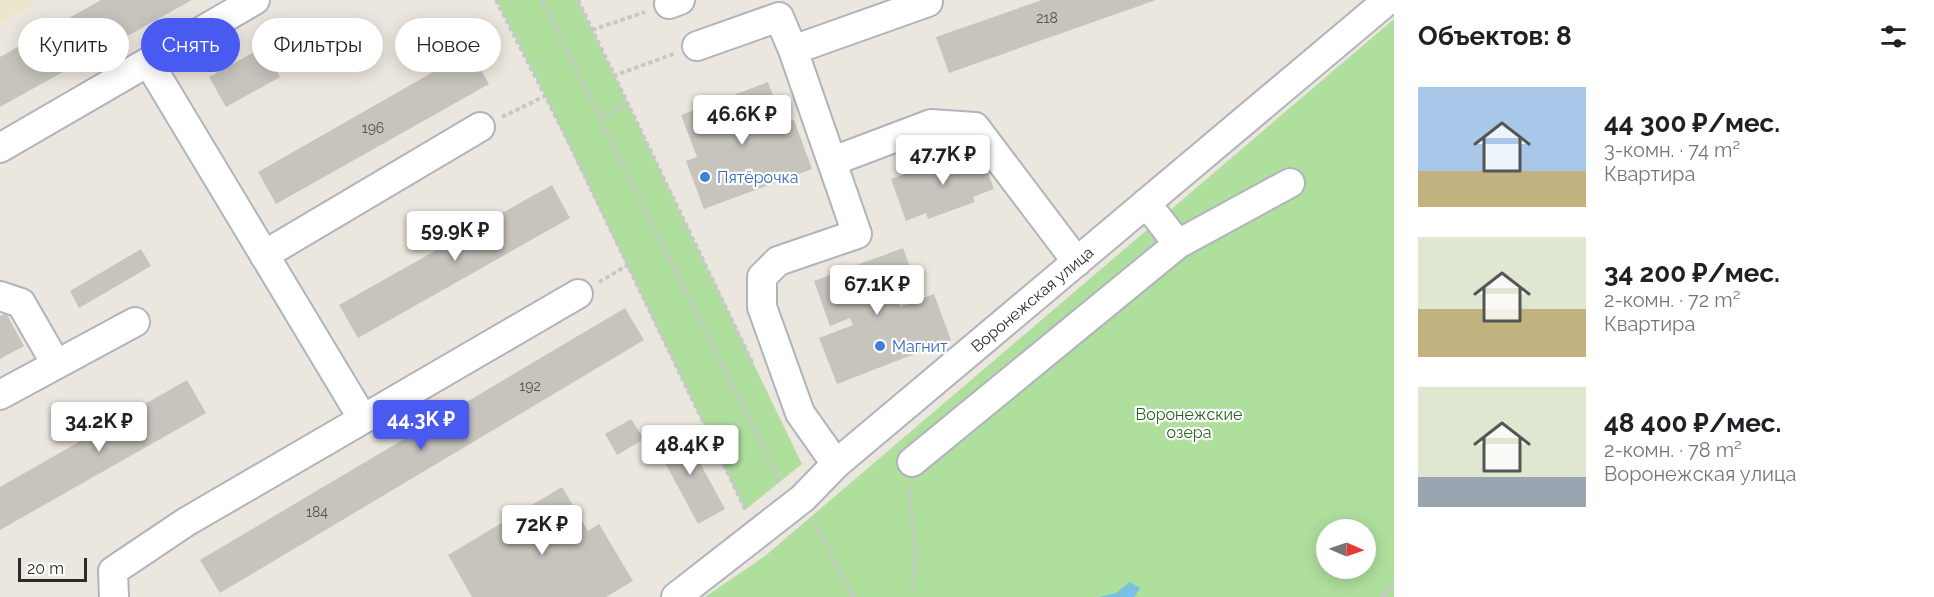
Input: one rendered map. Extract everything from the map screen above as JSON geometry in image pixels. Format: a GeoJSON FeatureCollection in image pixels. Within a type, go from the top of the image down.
{"type":"FeatureCollection","features":[{"type":"Feature","properties":{"kind":"street"},"geometry":{"type":"LineString","coordinates":[[225,18],[255,0]]}},
{"type":"Feature","properties":{"kind":"street","name":"Воронежская улица"},"geometry":{"type":"LineString","coordinates":[[676,597],[798,502],[836,464],[1388,0]]}},
{"type":"Feature","properties":{"kind":"street"},"geometry":{"type":"LineString","coordinates":[[793,50],[930,1]]}},
{"type":"Feature","properties":{"kind":"street"},"geometry":{"type":"LineString","coordinates":[[696,46],[779,17],[833,161],[857,234],[778,261],[762,277],[762,308],[800,413],[836,464]]}},
{"type":"Feature","properties":{"kind":"street"},"geometry":{"type":"LineString","coordinates":[[0,148],[141,68]]}},
{"type":"Feature","properties":{"kind":"street"},"geometry":{"type":"LineString","coordinates":[[154,72],[363,419]]}},
{"type":"Feature","properties":{"kind":"street"},"geometry":{"type":"LineString","coordinates":[[833,161],[931,123],[975,127],[1077,262]]}},
{"type":"Feature","properties":{"kind":"street"},"geometry":{"type":"LineString","coordinates":[[264,255],[480,127]]}},
{"type":"Feature","properties":{"kind":"street"},"geometry":{"type":"LineString","coordinates":[[912,462],[1178,244],[1290,183]]}},
{"type":"Feature","properties":{"kind":"street"},"geometry":{"type":"LineString","coordinates":[[1146,203],[1178,244]]}},
{"type":"Feature","properties":{"kind":"street"},"geometry":{"type":"LineString","coordinates":[[114,597],[113,571],[186,522],[578,294]]}},
{"type":"Feature","properties":{"kind":"street"},"geometry":{"type":"LineString","coordinates":[[0,296],[21,303],[56,364]]}},
{"type":"Feature","properties":{"kind":"street"},"geometry":{"type":"LineString","coordinates":[[0,395],[135,322]]}},
{"type":"Feature","properties":{"kind":"path"},"geometry":{"type":"LineString","coordinates":[[496,0],[628,265],[745,510],[759,533]]}},
{"type":"Feature","properties":{"kind":"path"},"geometry":{"type":"LineString","coordinates":[[542,0],[798,502],[853,597]]}},
{"type":"Feature","properties":{"kind":"path"},"geometry":{"type":"LineString","coordinates":[[578,0],[756,369]]}},
{"type":"Feature","properties":{"kind":"path"},"geometry":{"type":"LineString","coordinates":[[592,30],[674,2]]}},
{"type":"Feature","properties":{"kind":"path"},"geometry":{"type":"LineString","coordinates":[[613,76],[696,46]]}},
{"type":"Feature","properties":{"kind":"path"},"geometry":{"type":"LineString","coordinates":[[480,127],[545,96]]}},
{"type":"Feature","properties":{"kind":"path"},"geometry":{"type":"LineString","coordinates":[[600,117],[627,104]]}},
{"type":"Feature","properties":{"kind":"path"},"geometry":{"type":"LineString","coordinates":[[578,294],[628,265]]}},
{"type":"Feature","properties":{"kind":"path"},"geometry":{"type":"LineString","coordinates":[[912,462],[909,495],[916,551],[912,597]]}},
{"type":"Feature","properties":{"kind":"path"},"geometry":{"type":"LineString","coordinates":[[1382,597],[1394,585]]}},
{"type":"Feature","properties":{"kind":"shaded area"},"geometry":{"type":"Polygon","coordinates":[[[0,0],[40,0],[0,24],[0,0]]]}},
{"type":"Feature","properties":{"kind":"green space"},"geometry":{"type":"Polygon","coordinates":[[[496,0],[578,0],[802,464],[745,510],[545,96],[496,0]]]}},
{"type":"Feature","properties":{"kind":"green space","name":"Воронежские озера"},"geometry":{"type":"Polygon","coordinates":[[[1394,19],[1394,597],[705,597],[765,556],[1394,19]]]}},
{"type":"Feature","properties":{"kind":"water"},"geometry":{"type":"Polygon","coordinates":[[[1130,582],[1140,588],[1134,597],[1099,597],[1116,593],[1130,582]]]}},
{"type":"Feature","properties":{"kind":"building"},"geometry":{"type":"Polygon","coordinates":[[[101,0],[192,0],[160,18],[141,18],[141,28],[129,35],[129,18],[69,18],[101,0]]]}},
{"type":"Feature","properties":{"kind":"building"},"geometry":{"type":"Polygon","coordinates":[[[1042,0],[1156,0],[949,73],[936,37],[1042,0]]]}},
{"type":"Feature","properties":{"kind":"building"},"geometry":{"type":"Polygon","coordinates":[[[18,47],[18,72],[63,72],[0,107],[0,57],[18,47]]]}},
{"type":"Feature","properties":{"kind":"building"},"geometry":{"type":"Polygon","coordinates":[[[252,53],[252,72],[277,72],[280,77],[226,107],[209,77],[218,72],[240,72],[240,60],[252,53]]]}},
{"type":"Feature","properties":{"kind":"building"},"geometry":{"type":"Polygon","coordinates":[[[433,72],[482,72],[489,84],[276,204],[258,172],[433,72]]]}},
{"type":"Feature","properties":{"kind":"building"},"geometry":{"type":"Polygon","coordinates":[[[768,82],[783,123],[726,146],[794,120],[812,169],[704,209],[686,161],[697,157],[681,115],[768,82]]]}},
{"type":"Feature","properties":{"kind":"building"},"geometry":{"type":"Polygon","coordinates":[[[979,148],[994,189],[973,197],[975,202],[928,219],[926,213],[906,221],[891,179],[979,148]]]}},
{"type":"Feature","properties":{"kind":"building"},"geometry":{"type":"Polygon","coordinates":[[[552,185],[570,218],[358,338],[339,305],[552,185]]]}},
{"type":"Feature","properties":{"kind":"building"},"geometry":{"type":"Polygon","coordinates":[[[903,248],[920,294],[899,302],[900,307],[934,294],[951,340],[837,384],[819,338],[853,325],[850,318],[830,326],[814,281],[903,248]]]}},
{"type":"Feature","properties":{"kind":"building"},"geometry":{"type":"Polygon","coordinates":[[[141,249],[151,266],[79,308],[70,291],[141,249]]]}},
{"type":"Feature","properties":{"kind":"building"},"geometry":{"type":"Polygon","coordinates":[[[625,308],[644,340],[220,593],[200,560],[625,308]]]}},
{"type":"Feature","properties":{"kind":"building"},"geometry":{"type":"Polygon","coordinates":[[[6,313],[24,346],[0,359],[0,316],[6,313]]]}},
{"type":"Feature","properties":{"kind":"building"},"geometry":{"type":"Polygon","coordinates":[[[187,380],[206,413],[0,530],[0,487],[187,380]]]}},
{"type":"Feature","properties":{"kind":"building"},"geometry":{"type":"Polygon","coordinates":[[[631,419],[644,439],[617,455],[605,434],[631,419]]]}},
{"type":"Feature","properties":{"kind":"building"},"geometry":{"type":"Polygon","coordinates":[[[681,428],[725,509],[698,524],[654,442],[681,428]]]}},
{"type":"Feature","properties":{"kind":"building"},"geometry":{"type":"Polygon","coordinates":[[[562,487],[588,531],[599,524],[633,581],[606,597],[472,597],[448,555],[562,487]]]}},
{"type":"Feature","properties":{"kind":"place","name":"Пятёрочка"},"geometry":{"type":"Point","coordinates":[705,177]}},
{"type":"Feature","properties":{"kind":"place","name":"Магнит"},"geometry":{"type":"Point","coordinates":[880,346]}}]}
